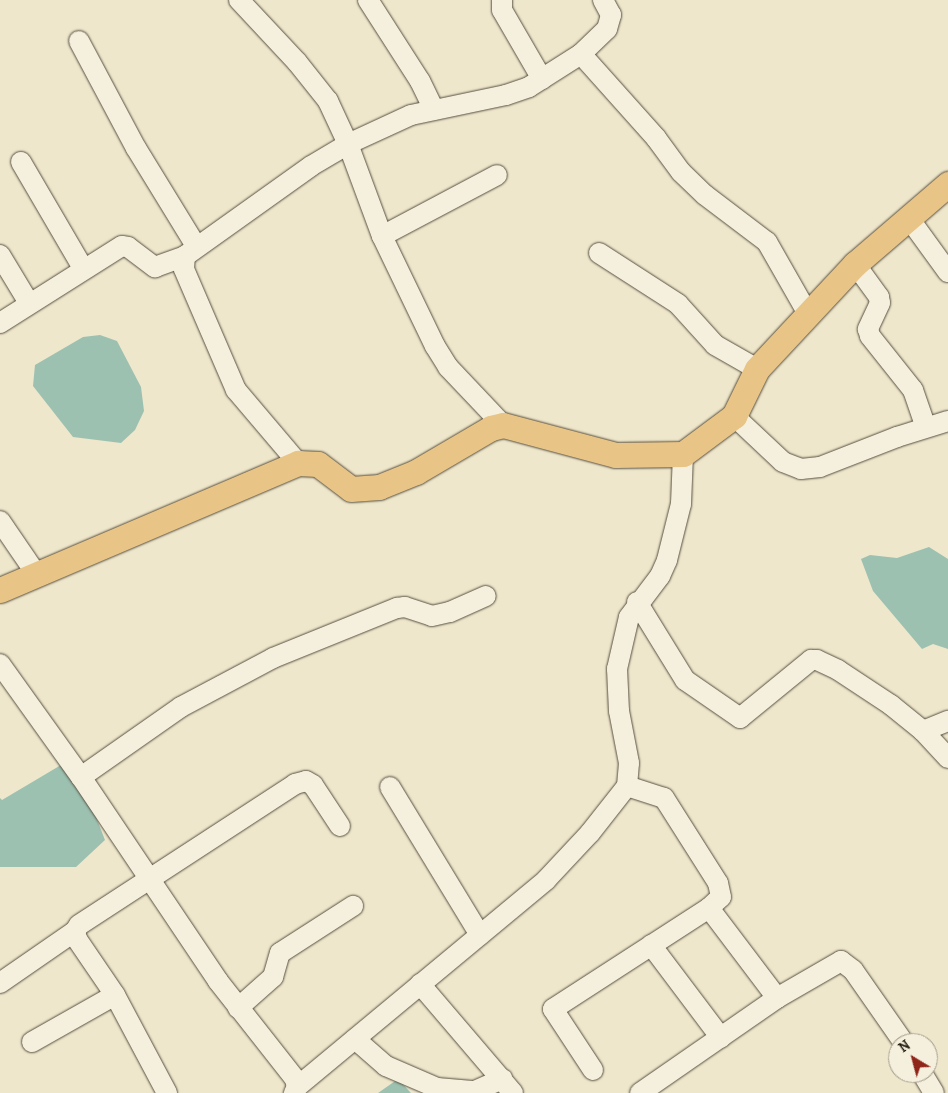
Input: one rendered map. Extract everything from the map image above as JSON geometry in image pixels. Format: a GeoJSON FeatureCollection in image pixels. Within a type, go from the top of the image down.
{"type":"FeatureCollection","features":[{"type":"Feature","properties":{"kind":"main road"},"geometry":{"type":"LineString","coordinates":[[0,590],[298,463],[318,464],[351,490],[379,487],[416,472],[491,428],[503,424],[616,455],[683,454],[734,416],[756,369],[855,264],[948,184]]}},
{"type":"Feature","properties":{"kind":"street"},"geometry":{"type":"LineString","coordinates":[[239,0],[297,62],[328,101],[348,144],[382,236],[448,367],[503,424]]}},
{"type":"Feature","properties":{"kind":"street"},"geometry":{"type":"LineString","coordinates":[[368,0],[412,66],[434,110]]}},
{"type":"Feature","properties":{"kind":"street"},"geometry":{"type":"LineString","coordinates":[[502,0],[502,10],[542,79]]}},
{"type":"Feature","properties":{"kind":"street"},"geometry":{"type":"LineString","coordinates":[[0,323],[83,268],[122,246],[128,247],[155,267],[190,251],[348,144],[411,115],[506,95],[542,79],[581,54],[607,29],[611,16],[603,0]]}},
{"type":"Feature","properties":{"kind":"street"},"geometry":{"type":"LineString","coordinates":[[79,41],[190,251],[184,269],[236,390],[298,463]]}},
{"type":"Feature","properties":{"kind":"street"},"geometry":{"type":"LineString","coordinates":[[581,54],[656,138],[681,172],[705,195],[767,242],[808,312]]}},
{"type":"Feature","properties":{"kind":"street"},"geometry":{"type":"LineString","coordinates":[[21,162],[83,268]]}},
{"type":"Feature","properties":{"kind":"street"},"geometry":{"type":"LineString","coordinates":[[382,236],[496,175]]}},
{"type":"Feature","properties":{"kind":"street"},"geometry":{"type":"LineString","coordinates":[[908,218],[948,272]]}},
{"type":"Feature","properties":{"kind":"street"},"geometry":{"type":"LineString","coordinates":[[599,253],[678,304],[715,345],[756,369]]}},
{"type":"Feature","properties":{"kind":"street"},"geometry":{"type":"LineString","coordinates":[[0,255],[29,304]]}},
{"type":"Feature","properties":{"kind":"street"},"geometry":{"type":"LineString","coordinates":[[855,264],[880,297],[880,303],[868,329],[870,336],[913,390],[926,427]]}},
{"type":"Feature","properties":{"kind":"street"},"geometry":{"type":"LineString","coordinates":[[734,416],[783,462],[801,470],[820,467],[926,427],[948,421]]}},
{"type":"Feature","properties":{"kind":"street"},"geometry":{"type":"LineString","coordinates":[[0,664],[81,777],[296,1090],[546,880],[590,834],[627,786],[629,763],[620,711],[617,669],[629,617],[637,602],[660,576],[667,560],[680,504],[683,454]]}},
{"type":"Feature","properties":{"kind":"street"},"geometry":{"type":"LineString","coordinates":[[0,521],[37,575]]}},
{"type":"Feature","properties":{"kind":"street"},"geometry":{"type":"LineString","coordinates":[[81,777],[181,707],[273,658],[397,608],[405,607],[432,616],[450,612],[486,596]]}},
{"type":"Feature","properties":{"kind":"street"},"geometry":{"type":"LineString","coordinates":[[637,602],[685,680],[740,718],[811,660],[817,660],[869,690],[923,731],[948,758]]}},
{"type":"Feature","properties":{"kind":"street"},"geometry":{"type":"LineString","coordinates":[[923,731],[948,721]]}},
{"type":"Feature","properties":{"kind":"street"},"geometry":{"type":"LineString","coordinates":[[0,983],[150,879],[295,784],[306,782],[312,785],[340,826]]}},
{"type":"Feature","properties":{"kind":"street"},"geometry":{"type":"LineString","coordinates":[[390,786],[480,935]]}},
{"type":"Feature","properties":{"kind":"street"},"geometry":{"type":"LineString","coordinates":[[593,1070],[553,1009],[709,908],[720,897],[720,890],[664,798],[627,786]]}},
{"type":"Feature","properties":{"kind":"street"},"geometry":{"type":"LineString","coordinates":[[238,1008],[272,977],[280,953],[353,906]]}},
{"type":"Feature","properties":{"kind":"street"},"geometry":{"type":"LineString","coordinates":[[709,908],[777,998]]}},
{"type":"Feature","properties":{"kind":"street"},"geometry":{"type":"LineString","coordinates":[[75,930],[77,939],[115,995],[168,1093]]}},
{"type":"Feature","properties":{"kind":"street"},"geometry":{"type":"LineString","coordinates":[[652,945],[721,1038]]}},
{"type":"Feature","properties":{"kind":"street"},"geometry":{"type":"LineString","coordinates":[[640,1093],[777,998],[829,967],[846,963],[897,1033]]}},
{"type":"Feature","properties":{"kind":"street"},"geometry":{"type":"LineString","coordinates":[[420,984],[507,1086]]}},
{"type":"Feature","properties":{"kind":"street"},"geometry":{"type":"LineString","coordinates":[[32,1042],[115,995]]}},
{"type":"Feature","properties":{"kind":"street"},"geometry":{"type":"LineString","coordinates":[[355,1039],[386,1066],[437,1088],[475,1091],[507,1086]]}},
{"type":"Feature","properties":{"kind":"shaded area"},"geometry":{"type":"Polygon","coordinates":[[[100,335],[117,341],[141,387],[144,411],[135,430],[121,443],[73,437],[33,386],[35,365],[83,337],[100,335]]]}},
{"type":"Feature","properties":{"kind":"shaded area"},"geometry":{"type":"Polygon","coordinates":[[[929,547],[948,559],[948,649],[933,644],[922,649],[873,591],[861,559],[870,555],[897,558],[929,547]]]}},
{"type":"Feature","properties":{"kind":"shaded area"},"geometry":{"type":"Polygon","coordinates":[[[61,765],[96,817],[105,840],[76,867],[0,867],[0,798],[2,800],[61,765]]]}},
{"type":"Feature","properties":{"kind":"shaded area"},"geometry":{"type":"Polygon","coordinates":[[[398,1079],[411,1093],[378,1093],[398,1079]]]}}]}
